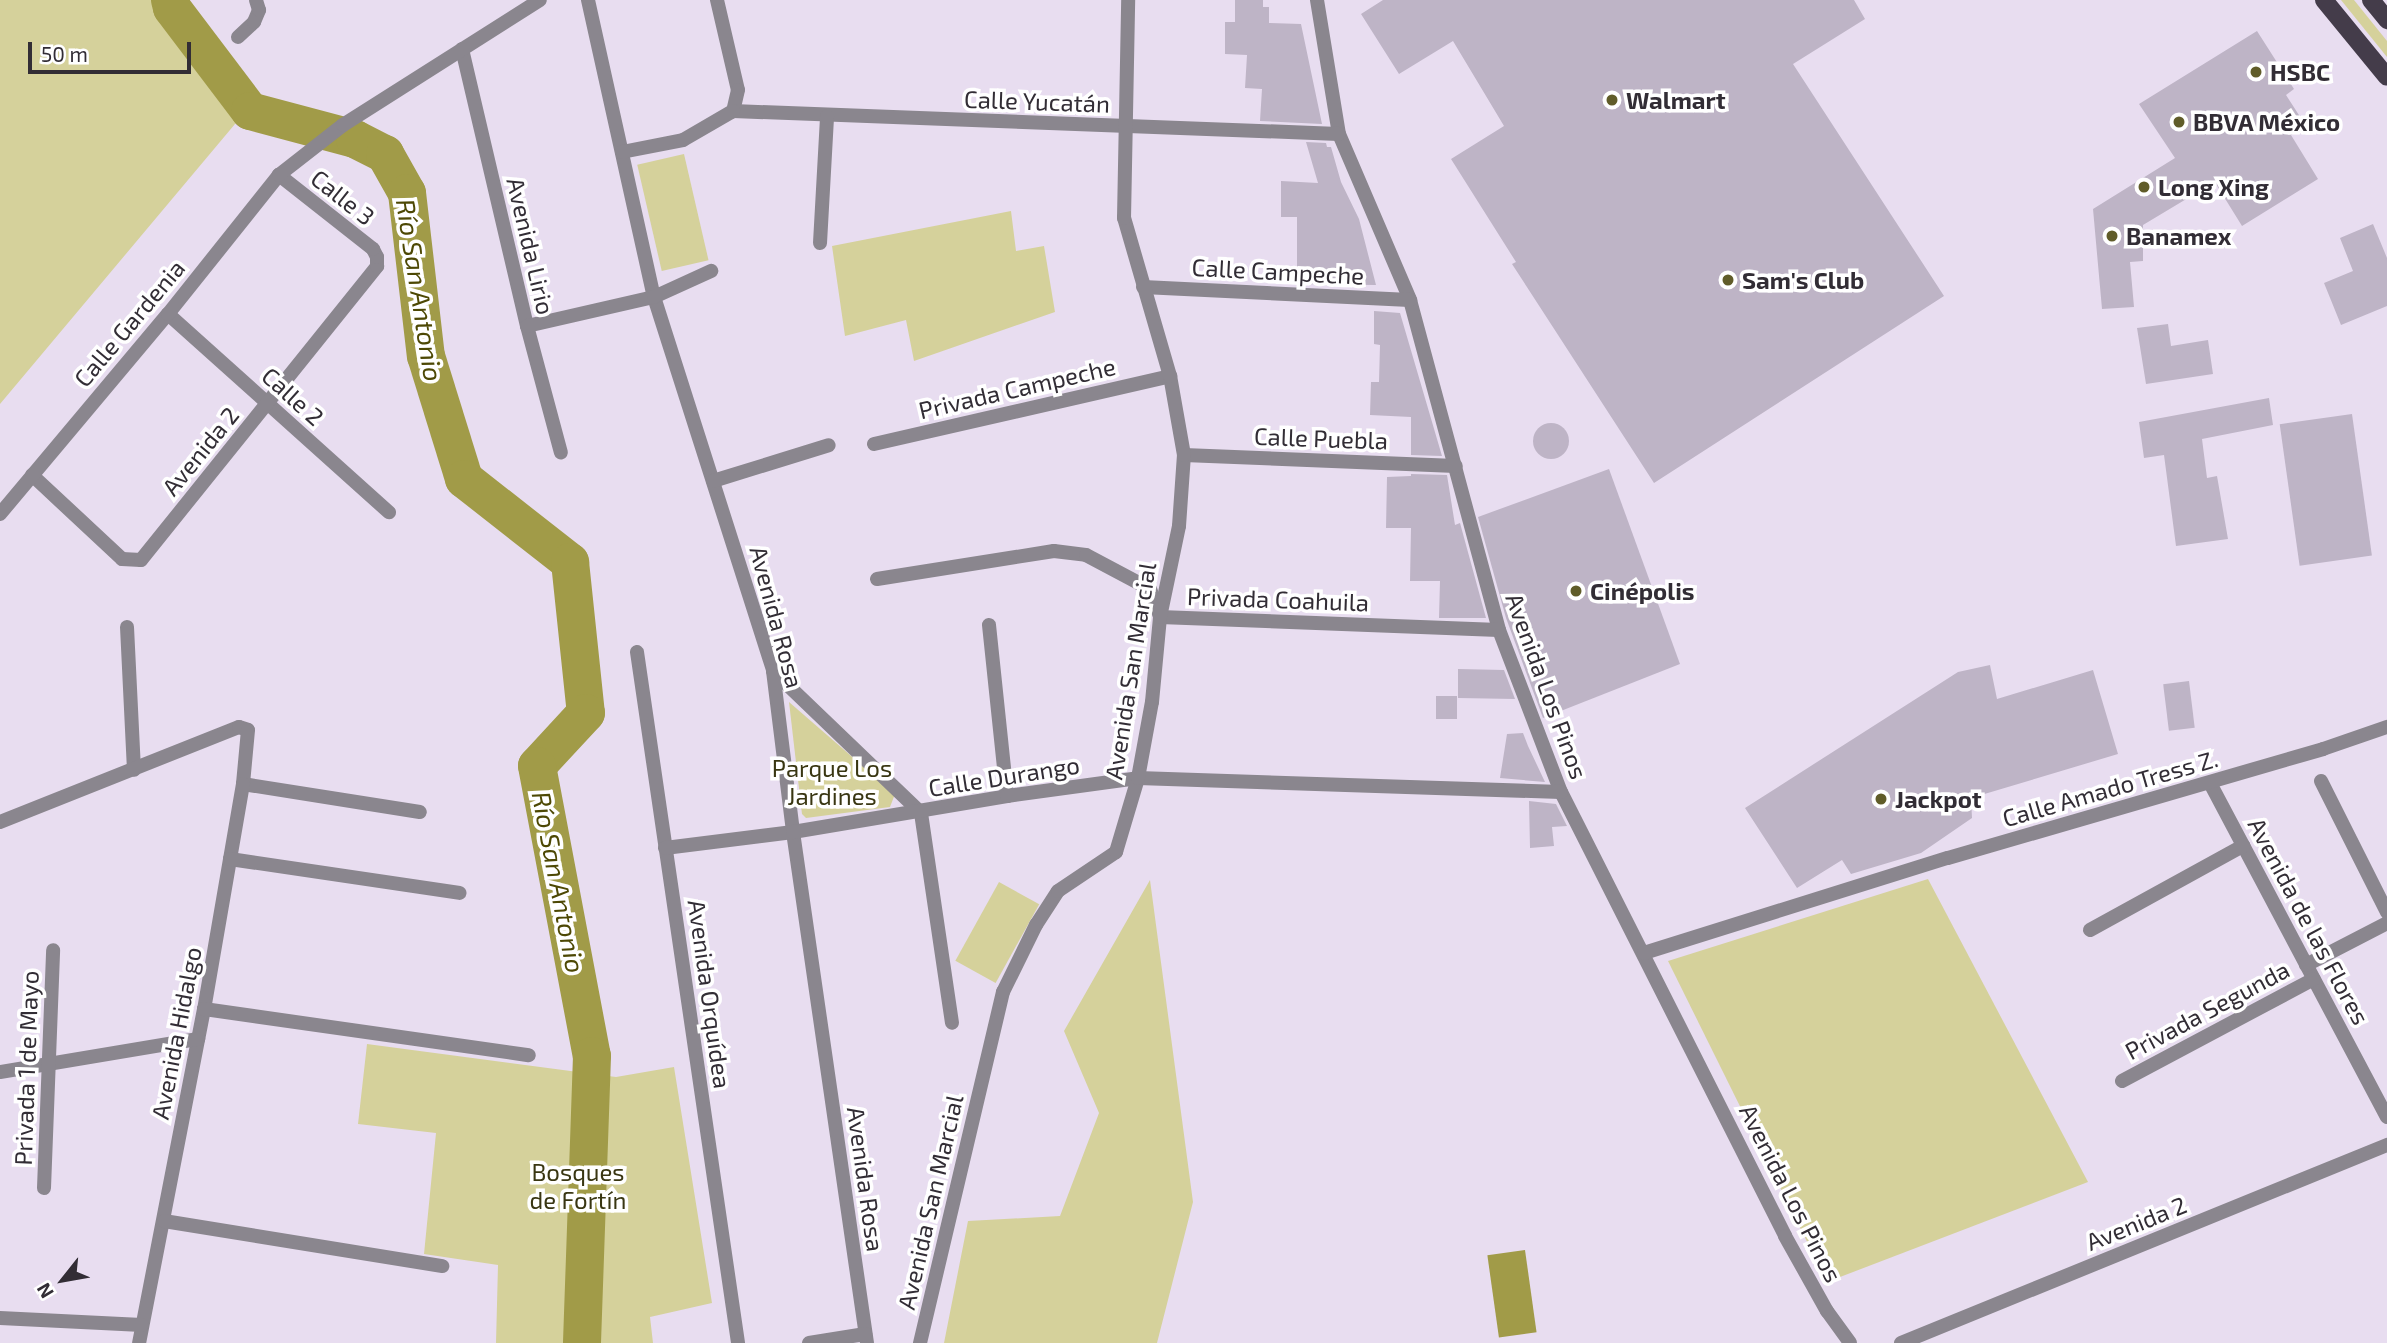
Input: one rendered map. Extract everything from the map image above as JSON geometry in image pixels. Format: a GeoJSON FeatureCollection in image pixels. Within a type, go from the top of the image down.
{"type":"FeatureCollection","features":[{"type":"Feature","properties":{"kind":"main road"},"geometry":{"type":"LineString","coordinates":[[2324,0],[2387,77]]}},
{"type":"Feature","properties":{"kind":"main road"},"geometry":{"type":"LineString","coordinates":[[2371,0],[2387,20]]}},
{"type":"Feature","properties":{"kind":"street"},"geometry":{"type":"LineString","coordinates":[[238,37],[254,22],[259,10],[256,0]]}},
{"type":"Feature","properties":{"kind":"street"},"geometry":{"type":"LineString","coordinates":[[462,49],[540,0]]}},
{"type":"Feature","properties":{"kind":"street","name":"Avenida Rosa"},"geometry":{"type":"LineString","coordinates":[[588,0],[654,297],[773,671],[793,832],[866,1338]]}},
{"type":"Feature","properties":{"kind":"street"},"geometry":{"type":"LineString","coordinates":[[622,152],[683,140],[733,111],[738,90],[717,0]]}},
{"type":"Feature","properties":{"kind":"street","name":"Avenida San Marcial"},"geometry":{"type":"LineString","coordinates":[[920,1343],[1003,992],[1036,925],[1058,891],[1116,852],[1138,778],[1152,702],[1160,617],[1179,526],[1184,455],[1170,376],[1124,218],[1128,0]]}},
{"type":"Feature","properties":{"kind":"street","name":"Avenida Los Pinos"},"geometry":{"type":"LineString","coordinates":[[1317,0],[1339,134],[1410,300],[1499,630],[1561,792],[1786,1236],[1827,1311],[1850,1343]]}},
{"type":"Feature","properties":{"kind":"street","name":"Calle Gardenia"},"geometry":{"type":"LineString","coordinates":[[0,514],[168,314],[279,175],[343,125],[462,49]]}},
{"type":"Feature","properties":{"kind":"street","name":"Avenida Lirio"},"geometry":{"type":"LineString","coordinates":[[462,49],[527,326],[561,453]]}},
{"type":"Feature","properties":{"kind":"street","name":"Calle Yucatán"},"geometry":{"type":"LineString","coordinates":[[733,111],[1339,134]]}},
{"type":"Feature","properties":{"kind":"street"},"geometry":{"type":"LineString","coordinates":[[820,243],[827,116]]}},
{"type":"Feature","properties":{"kind":"street","name":"Calle 3"},"geometry":{"type":"LineString","coordinates":[[279,175],[373,249],[377,257]]}},
{"type":"Feature","properties":{"kind":"street","name":"Avenida 2"},"geometry":{"type":"LineString","coordinates":[[32,475],[122,559],[141,560],[377,266],[377,257]]}},
{"type":"Feature","properties":{"kind":"street"},"geometry":{"type":"LineString","coordinates":[[527,326],[654,297],[712,271]]}},
{"type":"Feature","properties":{"kind":"street","name":"Calle Campeche"},"geometry":{"type":"LineString","coordinates":[[1143,287],[1410,300]]}},
{"type":"Feature","properties":{"kind":"street","name":"Calle 2"},"geometry":{"type":"LineString","coordinates":[[168,314],[389,512]]}},
{"type":"Feature","properties":{"kind":"street","name":"Privada Campeche"},"geometry":{"type":"LineString","coordinates":[[874,444],[1170,376]]}},
{"type":"Feature","properties":{"kind":"street"},"geometry":{"type":"LineString","coordinates":[[713,481],[830,446]]}},
{"type":"Feature","properties":{"kind":"street","name":"Calle Puebla"},"geometry":{"type":"LineString","coordinates":[[1184,455],[1456,466]]}},
{"type":"Feature","properties":{"kind":"street","name":"Privada Coahuila"},"geometry":{"type":"LineString","coordinates":[[877,579],[1054,551],[1086,555],[1150,589],[1160,617],[1499,630]]}},
{"type":"Feature","properties":{"kind":"street"},"geometry":{"type":"LineString","coordinates":[[989,625],[1007,796]]}},
{"type":"Feature","properties":{"kind":"street"},"geometry":{"type":"LineString","coordinates":[[0,822],[134,770],[127,627]]}},
{"type":"Feature","properties":{"kind":"street","name":"Avenida Orquídea"},"geometry":{"type":"LineString","coordinates":[[637,652],[738,1343]]}},
{"type":"Feature","properties":{"kind":"street"},"geometry":{"type":"LineString","coordinates":[[773,671],[921,813],[952,1023]]}},
{"type":"Feature","properties":{"kind":"street","name":"Avenida Hidalgo"},"geometry":{"type":"LineString","coordinates":[[134,770],[239,727],[248,730],[243,784],[204,1009],[139,1343]]}},
{"type":"Feature","properties":{"kind":"street","name":"Calle Amado Tress Z."},"geometry":{"type":"LineString","coordinates":[[1644,953],[1948,858],[2210,783],[2387,727]]}},
{"type":"Feature","properties":{"kind":"street","name":"Calle Durango"},"geometry":{"type":"LineString","coordinates":[[665,848],[793,832],[921,813],[1007,796],[1138,778],[1561,792]]}},
{"type":"Feature","properties":{"kind":"street"},"geometry":{"type":"LineString","coordinates":[[2321,781],[2387,912]]}},
{"type":"Feature","properties":{"kind":"street","name":"Avenida de las Flores"},"geometry":{"type":"LineString","coordinates":[[2210,783],[2386,1110]]}},
{"type":"Feature","properties":{"kind":"street"},"geometry":{"type":"LineString","coordinates":[[243,784],[420,812]]}},
{"type":"Feature","properties":{"kind":"street"},"geometry":{"type":"LineString","coordinates":[[2090,930],[2243,846]]}},
{"type":"Feature","properties":{"kind":"street"},"geometry":{"type":"LineString","coordinates":[[230,859],[460,894]]}},
{"type":"Feature","properties":{"kind":"street"},"geometry":{"type":"LineString","coordinates":[[2306,965],[2387,923]]}},
{"type":"Feature","properties":{"kind":"street","name":"Privada 1 de Mayo"},"geometry":{"type":"LineString","coordinates":[[44,1188],[53,950]]}},
{"type":"Feature","properties":{"kind":"street","name":"Privada Segunda"},"geometry":{"type":"LineString","coordinates":[[2122,1081],[2314,979]]}},
{"type":"Feature","properties":{"kind":"street"},"geometry":{"type":"LineString","coordinates":[[204,1009],[529,1055]]}},
{"type":"Feature","properties":{"kind":"street"},"geometry":{"type":"LineString","coordinates":[[0,1072],[198,1039]]}},
{"type":"Feature","properties":{"kind":"street","name":"Avenida 2"},"geometry":{"type":"LineString","coordinates":[[1902,1343],[2387,1145]]}},
{"type":"Feature","properties":{"kind":"street"},"geometry":{"type":"LineString","coordinates":[[164,1221],[442,1266]]}},
{"type":"Feature","properties":{"kind":"street"},"geometry":{"type":"LineString","coordinates":[[0,1318],[142,1325]]}},
{"type":"Feature","properties":{"kind":"street"},"geometry":{"type":"LineString","coordinates":[[809,1343],[866,1338]]}},
{"type":"Feature","properties":{"kind":"green space"},"geometry":{"type":"Polygon","coordinates":[[[0,0],[188,0],[257,108],[235,124],[0,404],[0,0]]]}},
{"type":"Feature","properties":{"kind":"green space"},"geometry":{"type":"Polygon","coordinates":[[[2341,0],[2354,0],[2387,41],[2387,57],[2341,0]]]}},
{"type":"Feature","properties":{"kind":"green space"},"geometry":{"type":"Polygon","coordinates":[[[684,154],[709,260],[662,271],[637,165],[684,154]]]}},
{"type":"Feature","properties":{"kind":"green space"},"geometry":{"type":"Polygon","coordinates":[[[1011,211],[1016,251],[1044,246],[1055,312],[914,361],[906,320],[845,336],[832,246],[1011,211]]]}},
{"type":"Feature","properties":{"kind":"green space","name":"Parque Los Jardines"},"geometry":{"type":"Polygon","coordinates":[[[789,702],[895,794],[890,807],[806,818],[802,814],[789,702]]]}},
{"type":"Feature","properties":{"kind":"green space"},"geometry":{"type":"Polygon","coordinates":[[[1928,879],[2088,1182],[1827,1282],[1668,961],[1928,879]]]}},
{"type":"Feature","properties":{"kind":"green space"},"geometry":{"type":"Polygon","coordinates":[[[1150,880],[1193,1202],[1157,1343],[944,1343],[968,1221],[1060,1216],[1099,1113],[1064,1031],[1150,880]]]}},
{"type":"Feature","properties":{"kind":"green space"},"geometry":{"type":"Polygon","coordinates":[[[999,882],[1039,904],[996,983],[955,961],[999,882]]]}},
{"type":"Feature","properties":{"kind":"green space","name":"Bosques de Fortín"},"geometry":{"type":"Polygon","coordinates":[[[367,1044],[616,1077],[674,1067],[712,1303],[650,1317],[653,1343],[496,1343],[498,1265],[424,1254],[436,1133],[358,1124],[367,1044]]]}},
{"type":"Feature","properties":{"kind":"shaded area"},"geometry":{"type":"Polygon","coordinates":[[[1525,1250],[1537,1332],[1499,1337],[1487,1255],[1525,1250]]]}},
{"type":"Feature","properties":{"kind":"building"},"geometry":{"type":"Polygon","coordinates":[[[1235,0],[1263,0],[1263,7],[1269,7],[1269,23],[1301,24],[1322,124],[1260,121],[1262,89],[1245,88],[1247,55],[1225,54],[1225,22],[1235,22],[1235,0]]]}},
{"type":"Feature","properties":{"kind":"building"},"geometry":{"type":"Polygon","coordinates":[[[1383,0],[1854,0],[1865,19],[1793,64],[1944,296],[1654,483],[1512,264],[1516,262],[1451,159],[1504,126],[1453,41],[1399,74],[1361,14],[1383,0]]]}},
{"type":"Feature","properties":{"kind":"building"},"geometry":{"type":"Polygon","coordinates":[[[2257,31],[2294,89],[2286,95],[2306,126],[2291,135],[2318,179],[2242,226],[2216,184],[2143,225],[2143,261],[2130,262],[2134,307],[2102,309],[2093,209],[2175,158],[2139,104],[2257,31]]]}},
{"type":"Feature","properties":{"kind":"building"},"geometry":{"type":"Polygon","coordinates":[[[1306,142],[1326,143],[1327,147],[1331,147],[1341,182],[1359,219],[1376,285],[1297,284],[1297,217],[1281,217],[1281,181],[1318,183],[1306,142]]]}},
{"type":"Feature","properties":{"kind":"building"},"geometry":{"type":"Polygon","coordinates":[[[2373,224],[2387,258],[2387,306],[2341,325],[2324,283],[2353,271],[2340,238],[2373,224]]]}},
{"type":"Feature","properties":{"kind":"building"},"geometry":{"type":"Polygon","coordinates":[[[1374,311],[1400,313],[1442,456],[1411,455],[1411,417],[1370,415],[1371,382],[1379,382],[1380,345],[1374,344],[1374,311]]]}},
{"type":"Feature","properties":{"kind":"building"},"geometry":{"type":"Polygon","coordinates":[[[2168,324],[2171,346],[2208,340],[2213,374],[2146,384],[2137,328],[2168,324]]]}},
{"type":"Feature","properties":{"kind":"building"},"geometry":{"type":"Polygon","coordinates":[[[2269,398],[2273,425],[2202,439],[2207,478],[2217,476],[2228,539],[2176,546],[2164,455],[2144,458],[2139,422],[2269,398]]]}},
{"type":"Feature","properties":{"kind":"building"},"geometry":{"type":"Polygon","coordinates":[[[2352,414],[2372,556],[2300,566],[2280,424],[2352,414]]]}},
{"type":"Feature","properties":{"kind":"building"},"geometry":{"type":"Polygon","coordinates":[[[1551,423],[1564,428],[1569,441],[1564,454],[1551,459],[1538,454],[1533,441],[1538,428],[1551,423]]]}},
{"type":"Feature","properties":{"kind":"building","name":"Cinépolis"},"geometry":{"type":"Polygon","coordinates":[[[1609,469],[1680,664],[1543,718],[1506,618],[1478,517],[1609,469]]]}},
{"type":"Feature","properties":{"kind":"building"},"geometry":{"type":"Polygon","coordinates":[[[1411,474],[1447,475],[1455,525],[1460,523],[1486,618],[1439,618],[1440,581],[1410,581],[1411,528],[1386,528],[1387,477],[1411,474]]]}},
{"type":"Feature","properties":{"kind":"building"},"geometry":{"type":"Polygon","coordinates":[[[1990,665],[1997,699],[2093,670],[2118,754],[1971,798],[1972,818],[1921,853],[1851,874],[1842,860],[1797,888],[1745,808],[1958,672],[1990,665]]]}},
{"type":"Feature","properties":{"kind":"building"},"geometry":{"type":"Polygon","coordinates":[[[1458,669],[1504,670],[1515,699],[1458,698],[1458,669]]]}},
{"type":"Feature","properties":{"kind":"building"},"geometry":{"type":"Polygon","coordinates":[[[2189,681],[2195,728],[2169,731],[2163,684],[2189,681]]]}},
{"type":"Feature","properties":{"kind":"building"},"geometry":{"type":"Polygon","coordinates":[[[1436,696],[1457,696],[1457,719],[1436,719],[1436,696]]]}},
{"type":"Feature","properties":{"kind":"building"},"geometry":{"type":"Polygon","coordinates":[[[1523,733],[1545,782],[1500,778],[1507,734],[1523,733]]]}},
{"type":"Feature","properties":{"kind":"building"},"geometry":{"type":"Polygon","coordinates":[[[1529,801],[1556,804],[1567,826],[1552,827],[1554,846],[1530,848],[1529,801]]]}},
{"type":"Feature","properties":{"kind":"waterway","name":"Río San Antonio"},"geometry":{"type":"LineString","coordinates":[[170,0],[172,8],[250,111],[355,139],[385,154],[407,193],[426,356],[464,479],[570,562],[586,713],[537,766],[592,1056],[582,1343]]}},
{"type":"Feature","properties":{"kind":"place","name":"HSBC"},"geometry":{"type":"Point","coordinates":[2256,72]}},
{"type":"Feature","properties":{"kind":"place","name":"Walmart"},"geometry":{"type":"Point","coordinates":[1612,100]}},
{"type":"Feature","properties":{"kind":"place","name":"BBVA México"},"geometry":{"type":"Point","coordinates":[2179,122]}},
{"type":"Feature","properties":{"kind":"place","name":"Long Xing"},"geometry":{"type":"Point","coordinates":[2144,187]}},
{"type":"Feature","properties":{"kind":"place","name":"Banamex"},"geometry":{"type":"Point","coordinates":[2112,236]}},
{"type":"Feature","properties":{"kind":"place","name":"Sam's Club"},"geometry":{"type":"Point","coordinates":[1728,280]}},
{"type":"Feature","properties":{"kind":"place","name":"Cinépolis"},"geometry":{"type":"Point","coordinates":[1576,591]}},
{"type":"Feature","properties":{"kind":"place","name":"Jackpot"},"geometry":{"type":"Point","coordinates":[1881,799]}}]}
